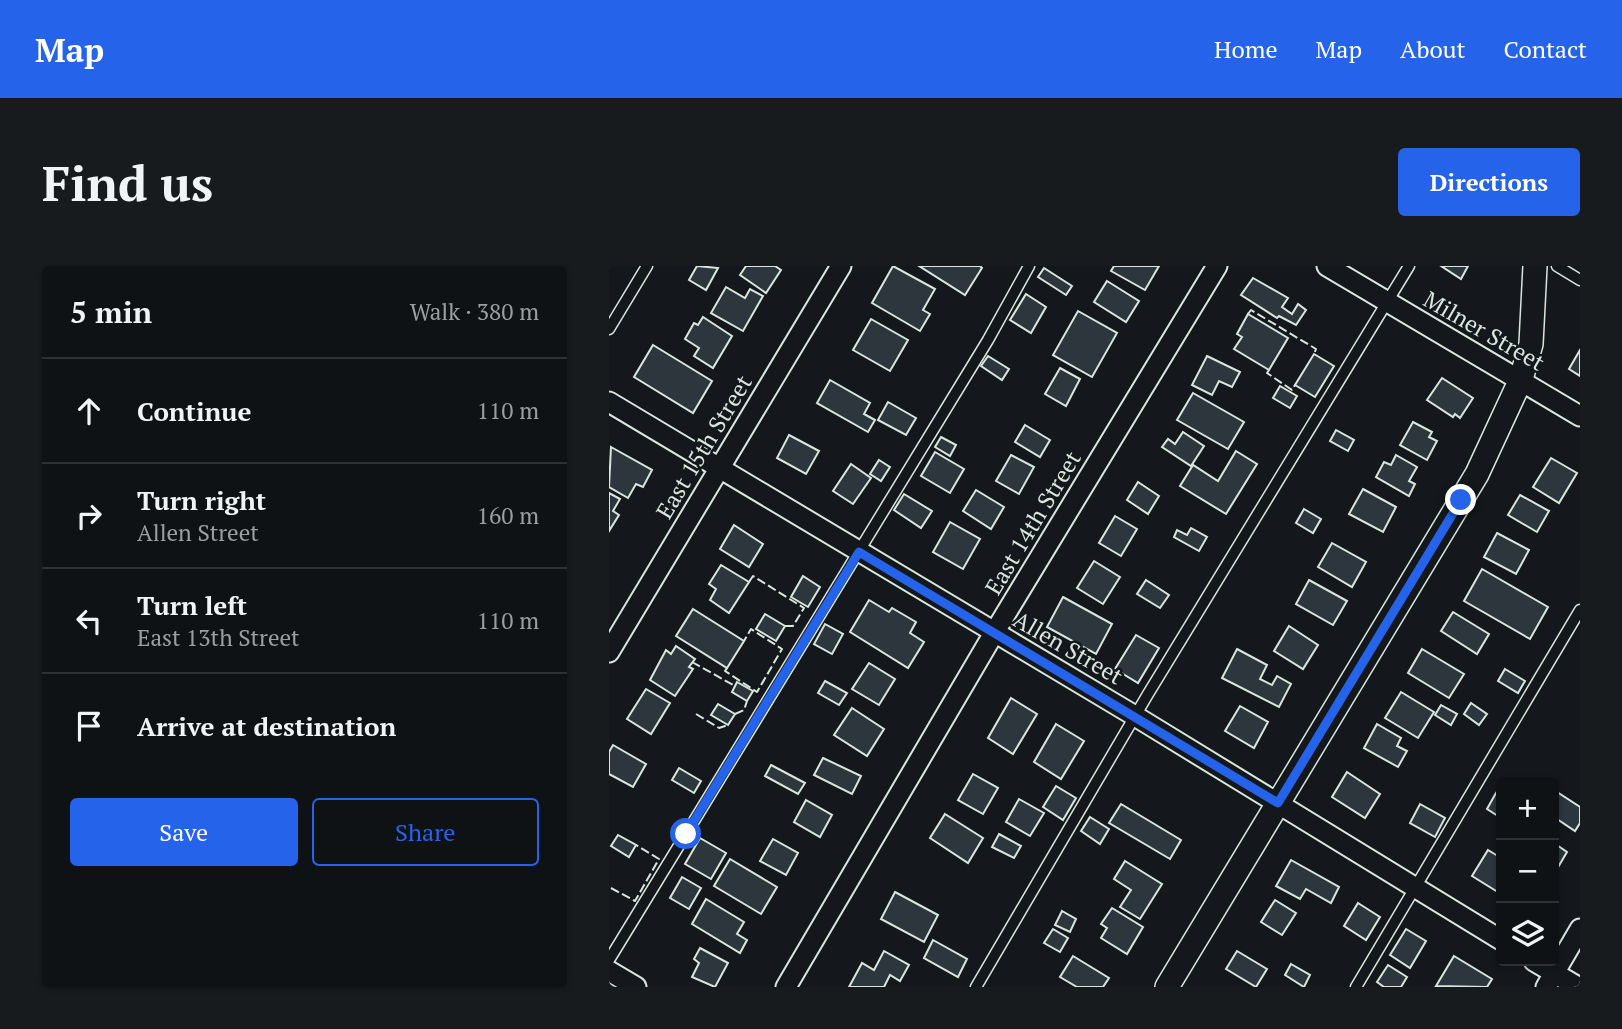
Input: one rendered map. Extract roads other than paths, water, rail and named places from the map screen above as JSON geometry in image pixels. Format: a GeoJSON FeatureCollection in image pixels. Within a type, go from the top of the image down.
{"type":"FeatureCollection","features":[{"type":"Feature","properties":{"kind":"street","name":"East 15th Street"},"geometry":{"type":"LineString","coordinates":[[609,652],[841,266]]}},
{"type":"Feature","properties":{"kind":"street","name":"East 14th Street"},"geometry":{"type":"LineString","coordinates":[[786,987],[994,633],[1217,266]]}},
{"type":"Feature","properties":{"kind":"street","name":"Milner Street"},"geometry":{"type":"LineString","coordinates":[[1327,266],[1580,416]]}},
{"type":"Feature","properties":{"kind":"street"},"geometry":{"type":"LineString","coordinates":[[1167,987],[1477,474],[1521,379],[1531,344],[1535,266]]}},
{"type":"Feature","properties":{"kind":"street","name":"Allen Street"},"geometry":{"type":"LineString","coordinates":[[609,402],[1135,716],[1496,937]]}},
{"type":"Feature","properties":{"kind":"street"},"geometry":{"type":"LineString","coordinates":[[1550,980],[1580,929]]}},
{"type":"Feature","properties":{"kind":"street"},"geometry":{"type":"LineString","coordinates":[[1538,966],[1550,980],[1578,987]]}},
{"type":"Feature","properties":{"kind":"street"},"geometry":{"type":"LineString","coordinates":[[609,971],[636,987]]}},
{"type":"Feature","properties":{"kind":"lane"},"geometry":{"type":"LineString","coordinates":[[609,329],[647,266]]}},
{"type":"Feature","properties":{"kind":"lane"},"geometry":{"type":"LineString","coordinates":[[609,960],[988,340],[1029,266]]}},
{"type":"Feature","properties":{"kind":"lane"},"geometry":{"type":"LineString","coordinates":[[976,987],[1135,716],[1409,266]]}},
{"type":"Feature","properties":{"kind":"lane"},"geometry":{"type":"LineString","coordinates":[[1557,266],[1580,280]]}},
{"type":"Feature","properties":{"kind":"lane"},"geometry":{"type":"LineString","coordinates":[[1356,987],[1580,610]]}}]}
